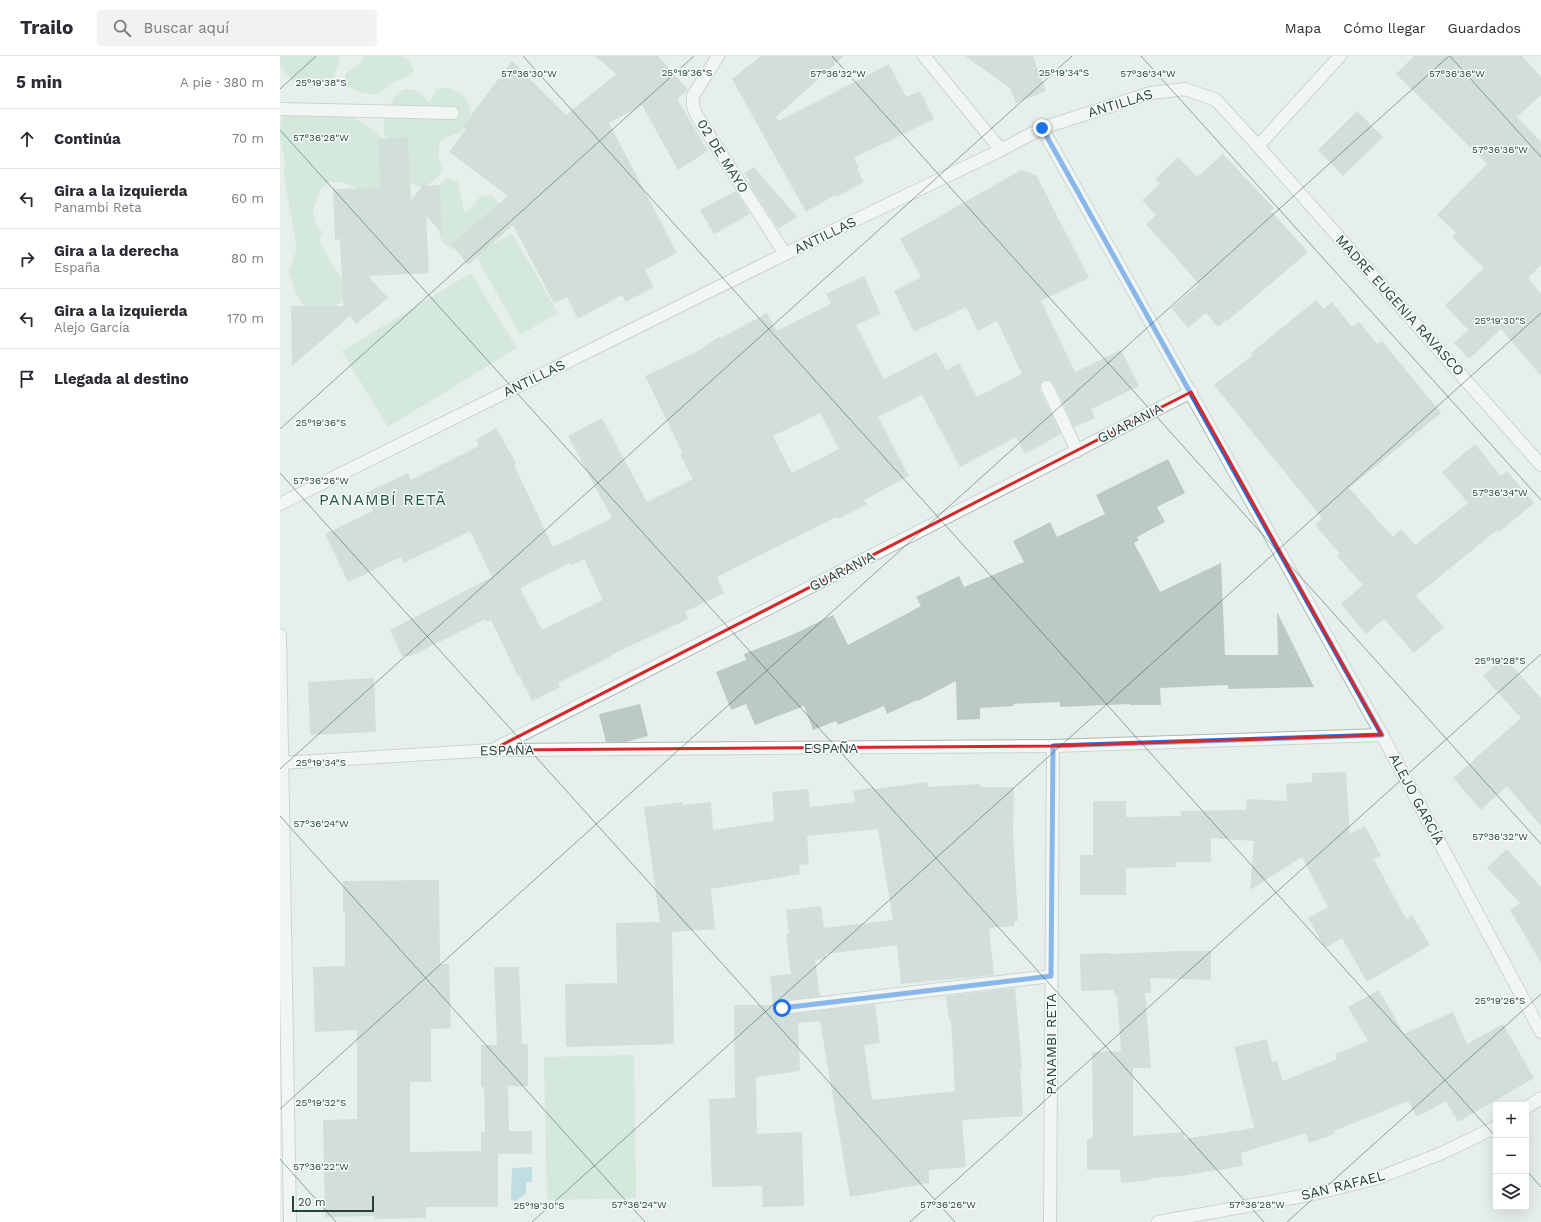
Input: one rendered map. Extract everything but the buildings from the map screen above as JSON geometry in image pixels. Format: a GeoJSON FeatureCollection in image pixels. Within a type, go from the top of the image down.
{"type":"FeatureCollection","features":[{"type":"Feature","properties":{"kind":"street","name":"02 DE MAYO"},"geometry":{"type":"LineString","coordinates":[[718,56],[693,96],[693,106],[697,116],[785,254]]}},
{"type":"Feature","properties":{"kind":"street"},"geometry":{"type":"LineString","coordinates":[[924,56],[1001,150]]}},
{"type":"Feature","properties":{"kind":"street"},"geometry":{"type":"LineString","coordinates":[[1258,146],[1340,56]]}},
{"type":"Feature","properties":{"kind":"street","name":"ANTILLAS"},"geometry":{"type":"LineString","coordinates":[[280,504],[785,254],[1001,150],[1042,128],[1151,93],[1185,89],[1216,100],[1258,146]]}},
{"type":"Feature","properties":{"kind":"street"},"geometry":{"type":"LineString","coordinates":[[280,109],[453,113]]}},
{"type":"Feature","properties":{"kind":"street","name":"ALEJO GARCÍA"},"geometry":{"type":"LineString","coordinates":[[1042,128],[1382,735],[1541,1032]]}},
{"type":"Feature","properties":{"kind":"street","name":"MADRE EUGENIA RAVASCO"},"geometry":{"type":"LineString","coordinates":[[1258,146],[1541,465]]}},
{"type":"Feature","properties":{"kind":"street"},"geometry":{"type":"LineString","coordinates":[[1047,388],[1077,451]]}},
{"type":"Feature","properties":{"kind":"street","name":"GUARANIA"},"geometry":{"type":"LineString","coordinates":[[492,750],[1191,392]]}},
{"type":"Feature","properties":{"kind":"street"},"geometry":{"type":"LineString","coordinates":[[280,635],[284,1140],[290,1222]]}},
{"type":"Feature","properties":{"kind":"street","name":"ESPAÑA"},"geometry":{"type":"LineString","coordinates":[[281,763],[492,750],[1053,746],[1382,735]]}},
{"type":"Feature","properties":{"kind":"street","name":"PANAMBI RETA"},"geometry":{"type":"LineString","coordinates":[[1050,1222],[1053,746]]}},
{"type":"Feature","properties":{"kind":"street"},"geometry":{"type":"LineString","coordinates":[[782,1008],[1051,976]]}},
{"type":"Feature","properties":{"kind":"street"},"geometry":{"type":"LineString","coordinates":[[1529,1106],[1541,1098]]}},
{"type":"Feature","properties":{"kind":"street","name":"SAN RAFAEL"},"geometry":{"type":"LineString","coordinates":[[1158,1222],[1314,1194],[1378,1178],[1442,1153],[1493,1128]]}},
{"type":"Feature","properties":{"kind":"highlighted area"},"geometry":{"type":"Polygon","coordinates":[[[1191,392],[1382,735],[1053,746],[492,750],[1191,392]]]}},
{"type":"Feature","properties":{"kind":"green space"},"geometry":{"type":"Polygon","coordinates":[[[280,56],[339,56],[340,59],[334,77],[317,84],[301,86],[291,79],[280,65],[280,56]]]}},
{"type":"Feature","properties":{"kind":"green space"},"geometry":{"type":"Polygon","coordinates":[[[364,56],[402,56],[410,61],[414,71],[405,78],[395,81],[377,95],[361,92],[345,85],[345,74],[361,63],[364,56]]]}},
{"type":"Feature","properties":{"kind":"green space"},"geometry":{"type":"Polygon","coordinates":[[[449,88],[456,91],[466,100],[469,106],[470,119],[462,131],[445,138],[440,142],[438,154],[442,170],[436,179],[425,186],[415,185],[410,183],[384,133],[384,125],[391,103],[394,97],[402,90],[411,89],[420,93],[428,101],[430,101],[436,89],[449,88]]]}},
{"type":"Feature","properties":{"kind":"green space"},"geometry":{"type":"Polygon","coordinates":[[[300,102],[343,114],[365,124],[384,140],[385,151],[378,160],[383,184],[374,191],[363,191],[342,182],[330,182],[321,188],[313,211],[315,223],[323,233],[319,239],[344,284],[345,290],[341,302],[331,307],[312,311],[303,304],[296,293],[289,271],[297,249],[284,176],[285,163],[280,137],[281,117],[300,102]]]}},
{"type":"Feature","properties":{"kind":"green space"},"geometry":{"type":"Polygon","coordinates":[[[447,178],[458,182],[465,214],[482,195],[493,196],[500,205],[462,245],[452,249],[443,243],[439,233],[439,185],[447,178]]]}},
{"type":"Feature","properties":{"kind":"green space"},"geometry":{"type":"Polygon","coordinates":[[[512,233],[558,313],[520,335],[475,254],[512,233]]]}},
{"type":"Feature","properties":{"kind":"green space"},"geometry":{"type":"Polygon","coordinates":[[[471,273],[517,348],[388,427],[342,351],[471,273]]]}},
{"type":"Feature","properties":{"kind":"green space"},"geometry":{"type":"Polygon","coordinates":[[[634,1055],[636,1198],[547,1200],[544,1057],[634,1055]]]}},
{"type":"Feature","properties":{"kind":"water"},"geometry":{"type":"Polygon","coordinates":[[[532,1167],[532,1182],[526,1182],[526,1193],[516,1201],[511,1200],[512,1168],[532,1167]]]}},
{"type":"Feature","properties":{"kind":"district","name":"PANAMBÍ RETÃ"},"geometry":{"type":"Point","coordinates":[383,499]}},
{"type":"Feature","properties":{"kind":"route"},"geometry":{"type":"LineString","coordinates":[[782,1008],[1051,976],[1053,746],[1382,735],[1042,128]]}}]}
